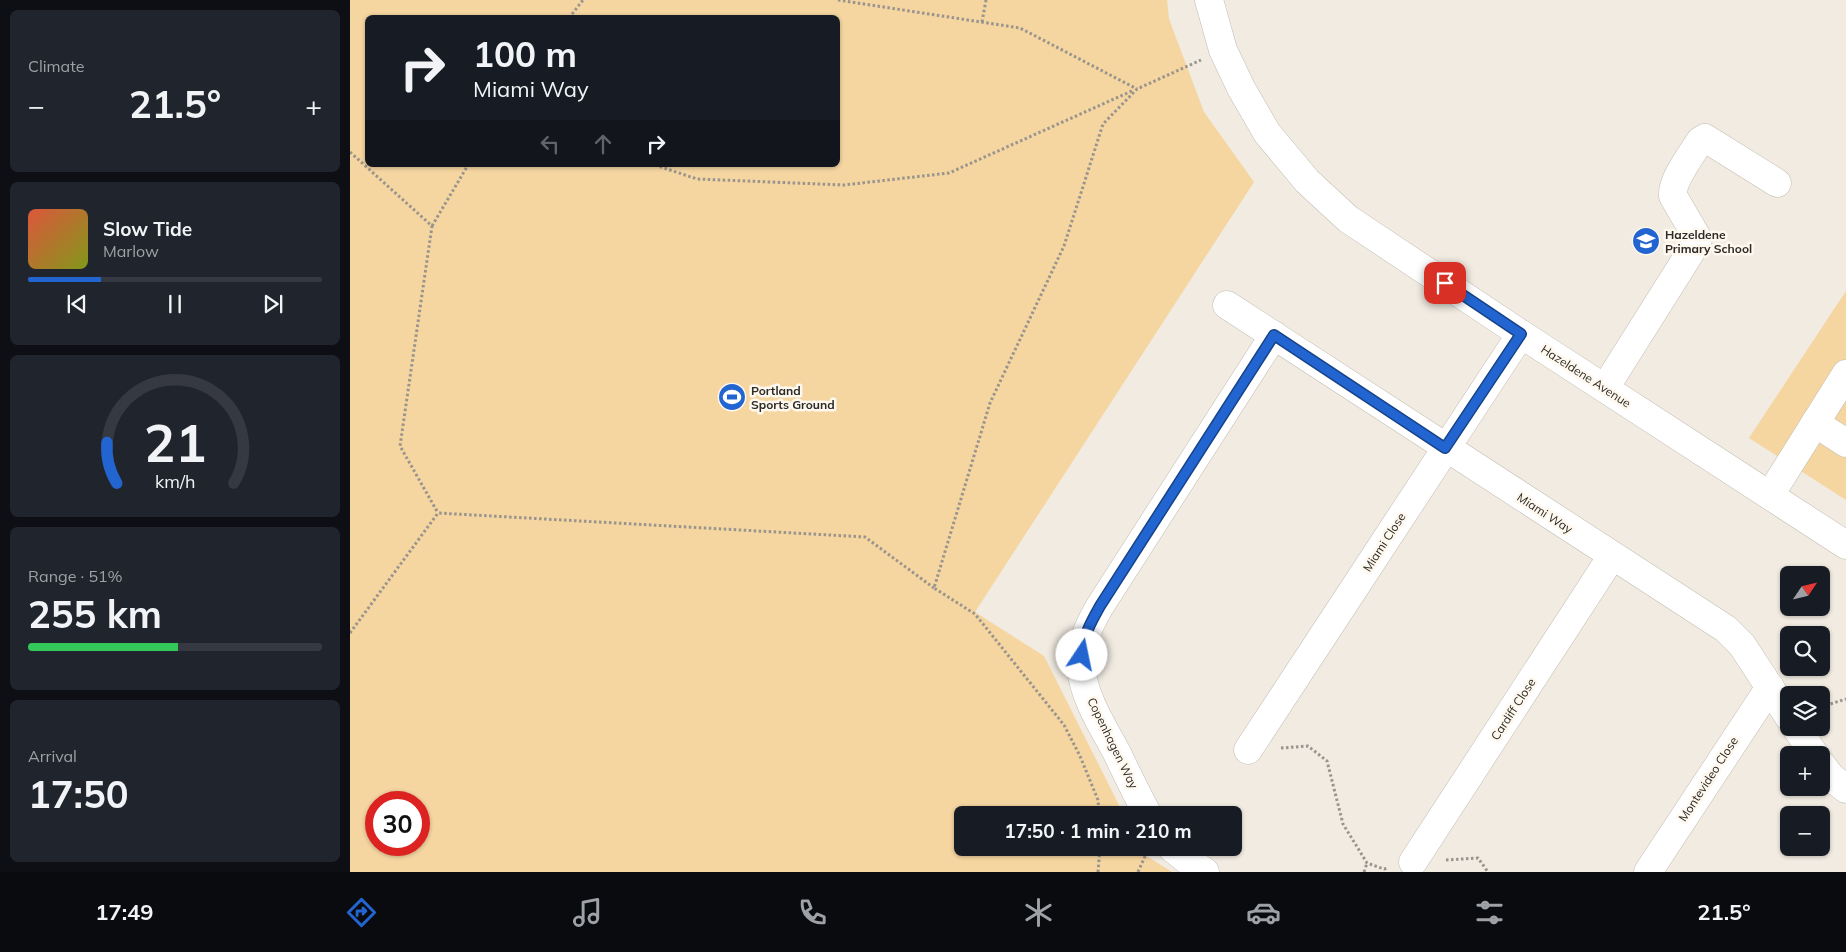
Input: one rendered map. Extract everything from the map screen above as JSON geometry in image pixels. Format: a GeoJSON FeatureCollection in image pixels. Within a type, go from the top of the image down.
{"type":"FeatureCollection","features":[{"type":"Feature","properties":{"kind":"street","name":"Hazeldene Avenue"},"geometry":{"type":"LineString","coordinates":[[1209,0],[1224,50],[1241,88],[1267,132],[1307,181],[1348,219],[1846,545]]}},
{"type":"Feature","properties":{"kind":"street"},"geometry":{"type":"LineString","coordinates":[[1605,388],[1697,242],[1698,239],[1674,196],[1673,190],[1700,141],[1705,138],[1776,183]]}},
{"type":"Feature","properties":{"kind":"street","name":"Miami Way"},"geometry":{"type":"LineString","coordinates":[[1227,305],[1726,629],[1742,645],[1780,703]]}},
{"type":"Feature","properties":{"kind":"street","name":"Miami Close"},"geometry":{"type":"LineString","coordinates":[[1248,750],[1521,334]]}},
{"type":"Feature","properties":{"kind":"street","name":"Copenhagen Way"},"geometry":{"type":"LineString","coordinates":[[1144,806],[1085,686],[1081,667],[1083,644],[1088,628],[1100,606],[1274,335]]}},
{"type":"Feature","properties":{"kind":"street"},"geometry":{"type":"LineString","coordinates":[[1770,495],[1846,374]]}},
{"type":"Feature","properties":{"kind":"street"},"geometry":{"type":"LineString","coordinates":[[1815,423],[1846,443]]}},
{"type":"Feature","properties":{"kind":"street","name":"Cardiff Close"},"geometry":{"type":"LineString","coordinates":[[1413,862],[1612,556]]}},
{"type":"Feature","properties":{"kind":"street","name":"Montevideo Close"},"geometry":{"type":"LineString","coordinates":[[1648,872],[1770,687]]}},
{"type":"Feature","properties":{"kind":"street"},"geometry":{"type":"LineString","coordinates":[[1830,775],[1846,789]]}},
{"type":"Feature","properties":{"kind":"street"},"geometry":{"type":"LineString","coordinates":[[1177,856],[1205,872]]}},
{"type":"Feature","properties":{"kind":"path"},"geometry":{"type":"LineString","coordinates":[[571,15],[583,0]]}},
{"type":"Feature","properties":{"kind":"path"},"geometry":{"type":"LineString","coordinates":[[838,0],[1020,28],[1137,89]]}},
{"type":"Feature","properties":{"kind":"path"},"geometry":{"type":"LineString","coordinates":[[982,22],[986,0]]}},
{"type":"Feature","properties":{"kind":"path"},"geometry":{"type":"LineString","coordinates":[[661,167],[698,179],[844,185],[949,173],[1224,50]]}},
{"type":"Feature","properties":{"kind":"path"},"geometry":{"type":"LineString","coordinates":[[934,588],[990,402],[1064,246],[1103,124],[1137,89]]}},
{"type":"Feature","properties":{"kind":"path"},"geometry":{"type":"LineString","coordinates":[[350,152],[365,166]]}},
{"type":"Feature","properties":{"kind":"path"},"geometry":{"type":"LineString","coordinates":[[367,167],[432,226]]}},
{"type":"Feature","properties":{"kind":"path"},"geometry":{"type":"LineString","coordinates":[[438,512],[400,446],[432,226],[467,167]]}},
{"type":"Feature","properties":{"kind":"path"},"geometry":{"type":"LineString","coordinates":[[438,512],[865,537],[934,588],[975,614],[1064,725],[1080,756],[1098,800],[1098,806]]}},
{"type":"Feature","properties":{"kind":"path"},"geometry":{"type":"LineString","coordinates":[[350,633],[438,512]]}},
{"type":"Feature","properties":{"kind":"path"},"geometry":{"type":"LineString","coordinates":[[1830,704],[1846,699]]}},
{"type":"Feature","properties":{"kind":"path"},"geometry":{"type":"LineString","coordinates":[[1248,750],[1308,746],[1327,761],[1343,824],[1367,863],[1384,869],[1413,862],[1478,858],[1488,872]]}},
{"type":"Feature","properties":{"kind":"path"},"geometry":{"type":"LineString","coordinates":[[1098,872],[1099,856]]}},
{"type":"Feature","properties":{"kind":"path"},"geometry":{"type":"LineString","coordinates":[[1138,872],[1145,856]]}},
{"type":"Feature","properties":{"kind":"path"},"geometry":{"type":"LineString","coordinates":[[1364,872],[1367,863]]}},
{"type":"Feature","properties":{"kind":"shaded area","name":"Portland Sports Ground"},"geometry":{"type":"Polygon","coordinates":[[[350,0],[1167,0],[1169,19],[1204,112],[1254,182],[975,612],[1044,656],[1119,806],[954,806],[954,856],[1147,856],[1172,872],[350,872],[350,0]]]}},
{"type":"Feature","properties":{"kind":"shaded area"},"geometry":{"type":"Polygon","coordinates":[[[1846,291],[1846,500],[1749,438],[1846,291]]]}},
{"type":"Feature","properties":{"kind":"place","name":"Hazeldene Primary School"},"geometry":{"type":"Point","coordinates":[1646,241]}},
{"type":"Feature","properties":{"kind":"place","name":"Portland Sports Ground"},"geometry":{"type":"Point","coordinates":[732,397]}},
{"type":"Feature","properties":{"kind":"route"},"geometry":{"type":"LineString","coordinates":[[1082,655],[1088,628],[1100,606],[1274,335],[1445,448],[1521,334],[1445,283]]}}]}
